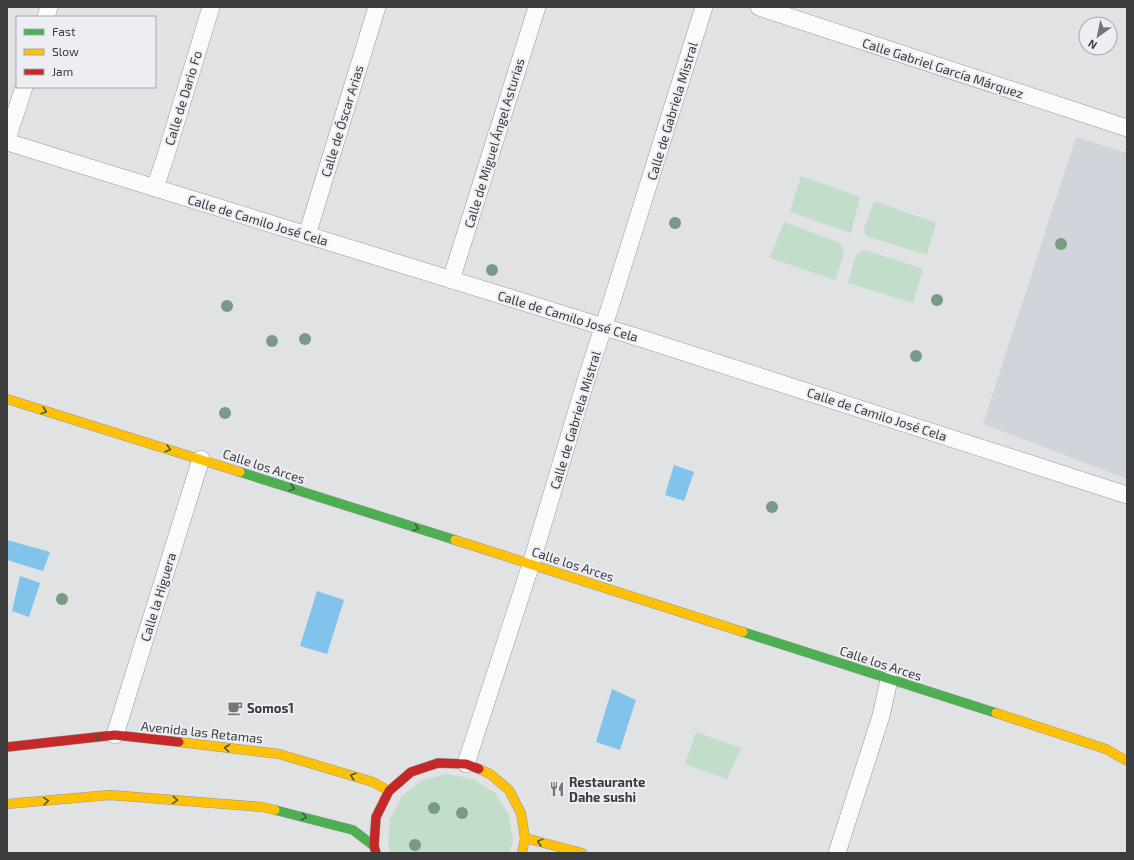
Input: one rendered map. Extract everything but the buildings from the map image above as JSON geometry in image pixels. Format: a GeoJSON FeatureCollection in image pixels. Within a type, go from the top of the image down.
{"type":"FeatureCollection","features":[{"type":"Feature","properties":{"kind":"street","name":"Calle de Dario Fo"},"geometry":{"type":"LineString","coordinates":[[155,188],[211,7]]}},
{"type":"Feature","properties":{"kind":"street","name":"Calle de Óscar Arias"},"geometry":{"type":"LineString","coordinates":[[307,235],[377,7]]}},
{"type":"Feature","properties":{"kind":"street","name":"Calle de Miguel Ángel Asturias"},"geometry":{"type":"LineString","coordinates":[[452,280],[537,7]]}},
{"type":"Feature","properties":{"kind":"street","name":"Calle de Gabriela Mistral"},"geometry":{"type":"LineString","coordinates":[[466,764],[704,7]]}},
{"type":"Feature","properties":{"kind":"street","name":"Calle Gabriel García Márquez"},"geometry":{"type":"LineString","coordinates":[[759,7],[1127,128]]}},
{"type":"Feature","properties":{"kind":"street"},"geometry":{"type":"LineString","coordinates":[[7,139],[24,88]]}},
{"type":"Feature","properties":{"kind":"street","name":"Calle de Camilo José Cela"},"geometry":{"type":"LineString","coordinates":[[7,142],[656,342],[1127,495]]}},
{"type":"Feature","properties":{"kind":"street","name":"Calle los Arces"},"geometry":{"type":"LineString","coordinates":[[7,399],[530,564],[1106,749],[1127,761]]}},
{"type":"Feature","properties":{"kind":"street","name":"Calle la Higuera"},"geometry":{"type":"LineString","coordinates":[[115,735],[201,460]]}},
{"type":"Feature","properties":{"kind":"street"},"geometry":{"type":"LineString","coordinates":[[837,853],[881,716],[889,680]]}},
{"type":"Feature","properties":{"kind":"street","name":"Avenida las Retamas"},"geometry":{"type":"LineString","coordinates":[[7,747],[115,735],[279,754],[373,782],[389,791]]}},
{"type":"Feature","properties":{"kind":"street"},"geometry":{"type":"LineString","coordinates":[[375,850],[376,817],[389,791],[411,772],[438,762],[466,764],[490,774],[509,790],[521,813],[525,838],[522,853]]}},
{"type":"Feature","properties":{"kind":"street"},"geometry":{"type":"LineString","coordinates":[[7,804],[110,795],[262,807],[353,830],[375,850]]}},
{"type":"Feature","properties":{"kind":"street"},"geometry":{"type":"LineString","coordinates":[[525,838],[582,853]]}},
{"type":"Feature","properties":{"kind":"shaded area"},"geometry":{"type":"Polygon","coordinates":[[[1076,137],[1127,153],[1127,479],[983,424],[1076,137]]]}},
{"type":"Feature","properties":{"kind":"green space"},"geometry":{"type":"Polygon","coordinates":[[[801,176],[860,197],[851,233],[790,212],[801,176]]]}},
{"type":"Feature","properties":{"kind":"green space"},"geometry":{"type":"Polygon","coordinates":[[[874,201],[936,223],[927,255],[866,236],[864,229],[874,201]]]}},
{"type":"Feature","properties":{"kind":"green space"},"geometry":{"type":"Polygon","coordinates":[[[784,222],[840,243],[844,253],[835,280],[770,258],[784,222]]]}},
{"type":"Feature","properties":{"kind":"green space"},"geometry":{"type":"Polygon","coordinates":[[[865,250],[923,269],[913,303],[848,283],[856,254],[865,250]]]}},
{"type":"Feature","properties":{"kind":"green space"},"geometry":{"type":"Polygon","coordinates":[[[696,732],[741,748],[727,779],[685,764],[696,732]]]}},
{"type":"Feature","properties":{"kind":"green space"},"geometry":{"type":"Polygon","coordinates":[[[448,774],[473,779],[495,793],[509,815],[513,841],[509,853],[391,853],[388,845],[390,819],[402,796],[422,780],[448,774]]]}},
{"type":"Feature","properties":{"kind":"water"},"geometry":{"type":"Polygon","coordinates":[[[674,465],[694,472],[684,501],[665,495],[674,465]]]}},
{"type":"Feature","properties":{"kind":"water"},"geometry":{"type":"Polygon","coordinates":[[[7,540],[50,552],[43,571],[7,560],[7,540]]]}},
{"type":"Feature","properties":{"kind":"water"},"geometry":{"type":"Polygon","coordinates":[[[20,576],[40,583],[29,617],[12,611],[20,576]]]}},
{"type":"Feature","properties":{"kind":"water"},"geometry":{"type":"Polygon","coordinates":[[[317,591],[344,600],[327,654],[300,646],[317,591]]]}},
{"type":"Feature","properties":{"kind":"water"},"geometry":{"type":"Polygon","coordinates":[[[612,689],[636,700],[620,750],[596,742],[612,689]]]}},
{"type":"Feature","properties":{"kind":"traffic: fast"},"geometry":{"type":"LineString","coordinates":[[240,472],[455,540]]}},
{"type":"Feature","properties":{"kind":"traffic: fast"},"geometry":{"type":"LineString","coordinates":[[743,632],[996,713]]}},
{"type":"Feature","properties":{"kind":"traffic: fast"},"geometry":{"type":"LineString","coordinates":[[275,810],[353,830],[374,846]]}},
{"type":"Feature","properties":{"kind":"traffic: slow"},"geometry":{"type":"LineString","coordinates":[[7,399],[240,472]]}},
{"type":"Feature","properties":{"kind":"traffic: slow"},"geometry":{"type":"LineString","coordinates":[[455,540],[743,632]]}},
{"type":"Feature","properties":{"kind":"traffic: slow"},"geometry":{"type":"LineString","coordinates":[[996,713],[1106,749],[1127,761]]}},
{"type":"Feature","properties":{"kind":"traffic: slow"},"geometry":{"type":"LineString","coordinates":[[179,742],[279,754],[373,782],[389,791]]}},
{"type":"Feature","properties":{"kind":"traffic: slow"},"geometry":{"type":"LineString","coordinates":[[479,769],[490,774],[509,790],[521,813],[525,838],[522,853]]}},
{"type":"Feature","properties":{"kind":"traffic: slow"},"geometry":{"type":"LineString","coordinates":[[7,804],[110,795],[262,807],[275,810]]}},
{"type":"Feature","properties":{"kind":"traffic: slow"},"geometry":{"type":"LineString","coordinates":[[525,838],[582,853]]}},
{"type":"Feature","properties":{"kind":"traffic: jam"},"geometry":{"type":"LineString","coordinates":[[7,747],[115,735],[179,742]]}},
{"type":"Feature","properties":{"kind":"traffic: jam"},"geometry":{"type":"LineString","coordinates":[[376,853],[374,846],[376,817],[389,791],[411,772],[438,763],[466,764],[479,769]]}},
{"type":"Feature","properties":{"kind":"place","name":"Somos1"},"geometry":{"type":"Point","coordinates":[235,708]}},
{"type":"Feature","properties":{"kind":"place","name":"Restaurante Dahe sushi"},"geometry":{"type":"Point","coordinates":[557,789]}}]}
